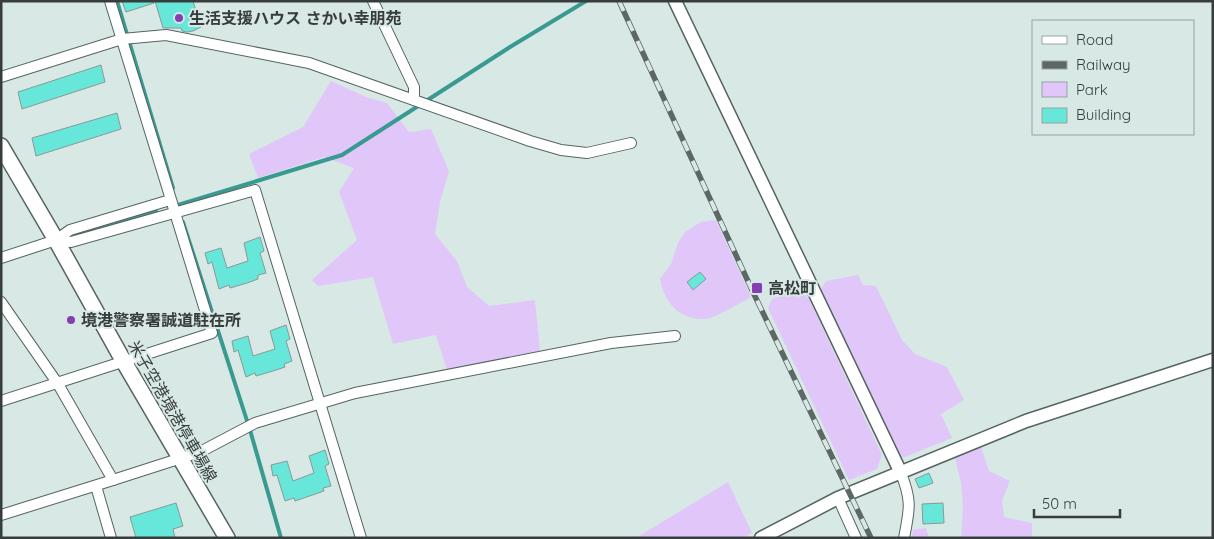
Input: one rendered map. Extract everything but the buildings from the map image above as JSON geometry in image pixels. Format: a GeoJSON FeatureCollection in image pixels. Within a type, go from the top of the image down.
{"type":"FeatureCollection","features":[{"type":"Feature","properties":{"kind":"main road","name":"米子空港境港停車場線"},"geometry":{"type":"LineString","coordinates":[[1,146],[227,538]]}},
{"type":"Feature","properties":{"kind":"street"},"geometry":{"type":"LineString","coordinates":[[1,401],[212,333],[170,200],[125,39],[110,1]]}},
{"type":"Feature","properties":{"kind":"street"},"geometry":{"type":"LineString","coordinates":[[373,1],[414,86],[414,100]]}},
{"type":"Feature","properties":{"kind":"street"},"geometry":{"type":"LineString","coordinates":[[675,1],[900,472],[910,498],[909,516],[904,538]]}},
{"type":"Feature","properties":{"kind":"street"},"geometry":{"type":"LineString","coordinates":[[1,77],[125,39],[166,35],[310,63],[530,141],[561,150],[587,153],[631,143]]}},
{"type":"Feature","properties":{"kind":"street"},"geometry":{"type":"LineString","coordinates":[[56,240],[72,242],[255,190],[361,538]]}},
{"type":"Feature","properties":{"kind":"street"},"geometry":{"type":"LineString","coordinates":[[1,258],[56,240],[70,230],[170,200]]}},
{"type":"Feature","properties":{"kind":"street"},"geometry":{"type":"LineString","coordinates":[[1,302],[58,384],[113,480]]}},
{"type":"Feature","properties":{"kind":"street"},"geometry":{"type":"LineString","coordinates":[[1,321],[12,318]]}},
{"type":"Feature","properties":{"kind":"street"},"geometry":{"type":"LineString","coordinates":[[1,515],[181,460],[200,452],[255,422],[355,393],[611,343],[675,336]]}},
{"type":"Feature","properties":{"kind":"street"},"geometry":{"type":"LineString","coordinates":[[761,538],[838,498],[1026,421],[1213,360]]}},
{"type":"Feature","properties":{"kind":"street"},"geometry":{"type":"LineString","coordinates":[[96,486],[111,538]]}},
{"type":"Feature","properties":{"kind":"street"},"geometry":{"type":"LineString","coordinates":[[838,498],[856,538]]}},
{"type":"Feature","properties":{"kind":"green space"},"geometry":{"type":"Polygon","coordinates":[[[331,81],[366,97],[387,103],[409,132],[431,129],[449,171],[440,202],[435,234],[457,261],[467,287],[489,306],[535,300],[540,351],[447,370],[436,335],[393,344],[373,277],[318,286],[312,280],[357,240],[339,192],[354,168],[324,157],[258,178],[249,154],[303,127],[331,81]]]}},
{"type":"Feature","properties":{"kind":"green space"},"geometry":{"type":"Polygon","coordinates":[[[716,220],[751,297],[709,318],[696,319],[680,313],[674,308],[665,295],[660,279],[671,264],[678,243],[685,232],[701,222],[716,220]]]}},
{"type":"Feature","properties":{"kind":"green space"},"geometry":{"type":"Polygon","coordinates":[[[858,275],[863,285],[876,286],[902,340],[915,354],[947,367],[964,400],[941,414],[952,438],[901,457],[820,291],[826,281],[858,275]]]}},
{"type":"Feature","properties":{"kind":"green space"},"geometry":{"type":"Polygon","coordinates":[[[800,290],[809,299],[882,455],[877,469],[849,480],[768,308],[772,299],[800,290]]]}},
{"type":"Feature","properties":{"kind":"green space"},"geometry":{"type":"Polygon","coordinates":[[[981,447],[989,471],[1010,481],[1002,501],[1004,517],[1032,523],[1032,538],[961,538],[963,507],[961,483],[955,458],[981,447]]]}},
{"type":"Feature","properties":{"kind":"green space"},"geometry":{"type":"Polygon","coordinates":[[[728,482],[752,533],[741,538],[636,538],[728,482]]]}},
{"type":"Feature","properties":{"kind":"green space"},"geometry":{"type":"Polygon","coordinates":[[[926,528],[929,538],[911,538],[913,530],[926,528]]]}},
{"type":"Feature","properties":{"kind":"waterway"},"geometry":{"type":"LineString","coordinates":[[117,1],[173,188]]}},
{"type":"Feature","properties":{"kind":"waterway"},"geometry":{"type":"LineString","coordinates":[[178,205],[342,155],[510,47],[586,1]]}},
{"type":"Feature","properties":{"kind":"waterway"},"geometry":{"type":"LineString","coordinates":[[77,234],[156,211]]}},
{"type":"Feature","properties":{"kind":"waterway"},"geometry":{"type":"LineString","coordinates":[[183,222],[250,430],[281,538]]}},
{"type":"Feature","properties":{"kind":"railway"},"geometry":{"type":"LineString","coordinates":[[619,1],[752,290],[871,538]]}},
{"type":"Feature","properties":{"kind":"place","name":"生活支援ハウス さかい幸朋苑"},"geometry":{"type":"Point","coordinates":[179,18]}},
{"type":"Feature","properties":{"kind":"place","name":"高松町"},"geometry":{"type":"Point","coordinates":[757,288]}},
{"type":"Feature","properties":{"kind":"place","name":"境港警察署誠道駐在所"},"geometry":{"type":"Point","coordinates":[71,320]}}]}
